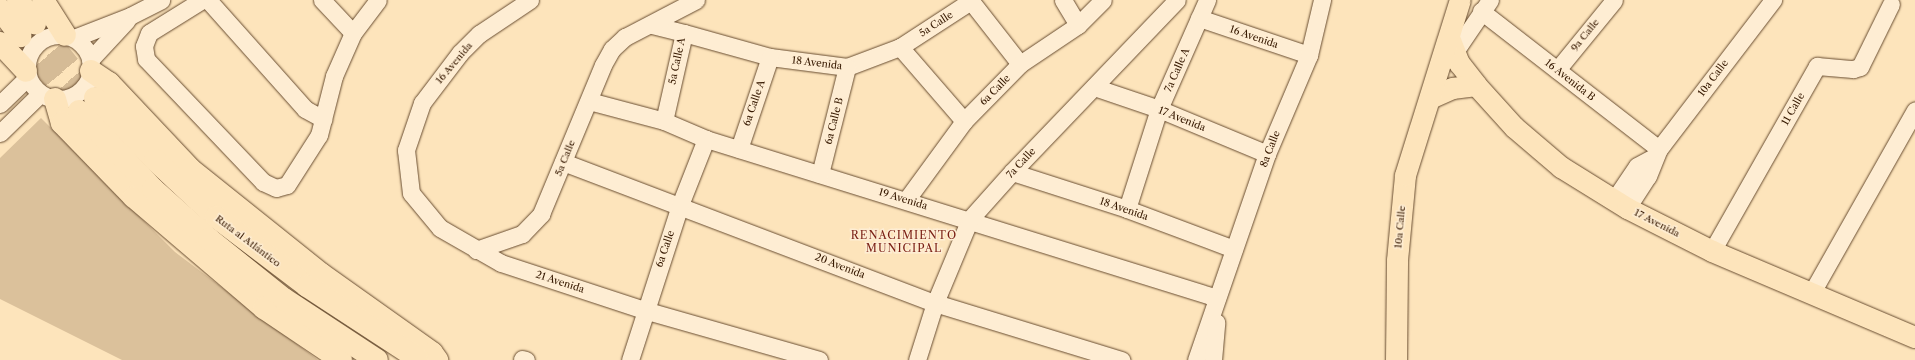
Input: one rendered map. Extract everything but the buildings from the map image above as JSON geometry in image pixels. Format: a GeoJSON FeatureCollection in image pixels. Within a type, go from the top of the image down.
{"type":"FeatureCollection","features":[{"type":"Feature","properties":{"kind":"highway"},"geometry":{"type":"LineString","coordinates":[[0,9],[28,30],[18,0]]}},
{"type":"Feature","properties":{"kind":"highway"},"geometry":{"type":"LineString","coordinates":[[43,0],[70,36]]}},
{"type":"Feature","properties":{"kind":"highway"},"geometry":{"type":"LineString","coordinates":[[0,43],[27,74]]}},
{"type":"Feature","properties":{"kind":"highway"},"geometry":{"type":"LineString","coordinates":[[91,66],[190,169],[321,274],[432,353],[437,360]]}},
{"type":"Feature","properties":{"kind":"highway"},"geometry":{"type":"LineString","coordinates":[[48,96],[62,122],[134,197],[264,308],[341,360]]}},
{"type":"Feature","properties":{"kind":"highway","name":"Ruta al Atlántico"},"geometry":{"type":"LineString","coordinates":[[377,360],[284,300],[209,239],[154,189],[87,104],[155,160],[216,217],[307,286],[420,360]]}},
{"type":"Feature","properties":{"kind":"main road"},"geometry":{"type":"LineString","coordinates":[[1452,46],[1460,0]]}},
{"type":"Feature","properties":{"kind":"main road","name":"17 Avenida"},"geometry":{"type":"LineString","coordinates":[[1452,46],[1476,85],[1514,127],[1561,167],[1621,204],[1712,251],[1915,337]]}},
{"type":"Feature","properties":{"kind":"main road","name":"10a Calle"},"geometry":{"type":"LineString","coordinates":[[1396,360],[1397,260],[1405,175],[1430,98],[1452,46]]}},
{"type":"Feature","properties":{"kind":"main road"},"geometry":{"type":"LineString","coordinates":[[1430,98],[1452,88],[1476,85]]}},
{"type":"Feature","properties":{"kind":"street"},"geometry":{"type":"LineString","coordinates":[[0,104],[27,74],[30,51],[45,37],[70,36],[130,16],[161,0]]}},
{"type":"Feature","properties":{"kind":"street"},"geometry":{"type":"LineString","coordinates":[[322,0],[352,33]]}},
{"type":"Feature","properties":{"kind":"street"},"geometry":{"type":"LineString","coordinates":[[323,119],[305,109],[200,1],[149,33],[144,46],[146,59],[263,182],[276,188],[287,185],[319,135],[334,76],[352,33],[378,0]]}},
{"type":"Feature","properties":{"kind":"street","name":"16 Avenida"},"geometry":{"type":"LineString","coordinates":[[422,103],[460,53],[479,34],[530,0]]}},
{"type":"Feature","properties":{"kind":"street"},"geometry":{"type":"LineString","coordinates":[[652,25],[696,0]]}},
{"type":"Feature","properties":{"kind":"street"},"geometry":{"type":"LineString","coordinates":[[971,0],[1020,64]]}},
{"type":"Feature","properties":{"kind":"street","name":"5a Calle"},"geometry":{"type":"LineString","coordinates":[[900,47],[971,0]]}},
{"type":"Feature","properties":{"kind":"street"},"geometry":{"type":"LineString","coordinates":[[1064,0],[1078,25]]}},
{"type":"Feature","properties":{"kind":"street","name":"6a Calle"},"geometry":{"type":"LineString","coordinates":[[907,199],[964,122],[1020,64],[1078,25],[1103,0]]}},
{"type":"Feature","properties":{"kind":"street","name":"7a Calle"},"geometry":{"type":"LineString","coordinates":[[917,360],[935,303],[970,220],[1012,172],[1177,0]]}},
{"type":"Feature","properties":{"kind":"street","name":"7a Calle A"},"geometry":{"type":"LineString","coordinates":[[1127,209],[1159,109],[1207,0]]}},
{"type":"Feature","properties":{"kind":"street","name":"8a Calle"},"geometry":{"type":"LineString","coordinates":[[1196,360],[1267,154],[1309,55],[1322,0]]}},
{"type":"Feature","properties":{"kind":"street","name":"9a Calle"},"geometry":{"type":"LineString","coordinates":[[1557,70],[1614,0]]}},
{"type":"Feature","properties":{"kind":"street","name":"10a Calle"},"geometry":{"type":"LineString","coordinates":[[1621,204],[1637,166],[1657,153],[1773,0]]}},
{"type":"Feature","properties":{"kind":"street","name":"11 Calle"},"geometry":{"type":"LineString","coordinates":[[1712,251],[1817,66],[1853,69],[1860,66],[1891,4]]}},
{"type":"Feature","properties":{"kind":"street"},"geometry":{"type":"LineString","coordinates":[[1452,46],[1482,11]]}},
{"type":"Feature","properties":{"kind":"street","name":"16 Avenida B"},"geometry":{"type":"LineString","coordinates":[[1482,11],[1557,70],[1657,153]]}},
{"type":"Feature","properties":{"kind":"street"},"geometry":{"type":"LineString","coordinates":[[27,74],[48,96],[65,99],[82,89],[91,66],[130,16]]}},
{"type":"Feature","properties":{"kind":"street","name":"16 Avenida"},"geometry":{"type":"LineString","coordinates":[[1199,18],[1309,55]]}},
{"type":"Feature","properties":{"kind":"street","name":"5a Calle A"},"geometry":{"type":"LineString","coordinates":[[652,25],[684,33],[664,121]]}},
{"type":"Feature","properties":{"kind":"street","name":"5a Calle"},"geometry":{"type":"LineString","coordinates":[[476,250],[522,234],[541,214],[602,66],[625,37],[652,25]]}},
{"type":"Feature","properties":{"kind":"street","name":"18 Avenida"},"geometry":{"type":"LineString","coordinates":[[684,33],[770,57],[847,67],[900,47]]}},
{"type":"Feature","properties":{"kind":"street"},"geometry":{"type":"LineString","coordinates":[[70,36],[82,44],[91,66]]}},
{"type":"Feature","properties":{"kind":"street"},"geometry":{"type":"LineString","coordinates":[[900,47],[964,122]]}},
{"type":"Feature","properties":{"kind":"street","name":"6a Calle A"},"geometry":{"type":"LineString","coordinates":[[739,149],[770,57]]}},
{"type":"Feature","properties":{"kind":"street","name":"6a Calle B"},"geometry":{"type":"LineString","coordinates":[[820,174],[847,67]]}},
{"type":"Feature","properties":{"kind":"street","name":"17 Avenida"},"geometry":{"type":"LineString","coordinates":[[1094,87],[1159,109],[1267,154]]}},
{"type":"Feature","properties":{"kind":"street"},"geometry":{"type":"LineString","coordinates":[[0,133],[48,96]]}},
{"type":"Feature","properties":{"kind":"street","name":"19 Avenida"},"geometry":{"type":"LineString","coordinates":[[588,100],[664,121],[706,139],[907,199],[1217,298]]}},
{"type":"Feature","properties":{"kind":"street","name":"21 Avenida"},"geometry":{"type":"LineString","coordinates":[[422,103],[406,150],[411,193],[440,228],[500,263],[644,310],[819,360]]}},
{"type":"Feature","properties":{"kind":"street"},"geometry":{"type":"LineString","coordinates":[[1812,294],[1915,110]]}},
{"type":"Feature","properties":{"kind":"street","name":"6a Calle"},"geometry":{"type":"LineString","coordinates":[[630,360],[644,310],[680,205],[706,139]]}},
{"type":"Feature","properties":{"kind":"street","name":"20 Avenida"},"geometry":{"type":"LineString","coordinates":[[563,162],[680,205],[935,303],[1121,360]]}},
{"type":"Feature","properties":{"kind":"street","name":"18 Avenida"},"geometry":{"type":"LineString","coordinates":[[1012,172],[1127,209],[1234,249]]}},
{"type":"Feature","properties":{"kind":"street","name":"8a Calle"},"geometry":{"type":"LineString","coordinates":[[1213,360],[1217,298]]}},
{"type":"Feature","properties":{"kind":"shaded area"},"geometry":{"type":"Polygon","coordinates":[[[41,118],[175,252],[318,360],[122,360],[0,299],[0,158],[41,118]]]}},
{"type":"Feature","properties":{"kind":"tunnel"},"geometry":{"type":"LineString","coordinates":[[35,23],[95,98]]}},
{"type":"Feature","properties":{"kind":"tunnel"},"geometry":{"type":"LineString","coordinates":[[20,36],[79,111]]}},
{"type":"Feature","properties":{"kind":"district","name":"RENACIMIENTO MUNICIPAL"},"geometry":{"type":"Point","coordinates":[904,242]}}]}
